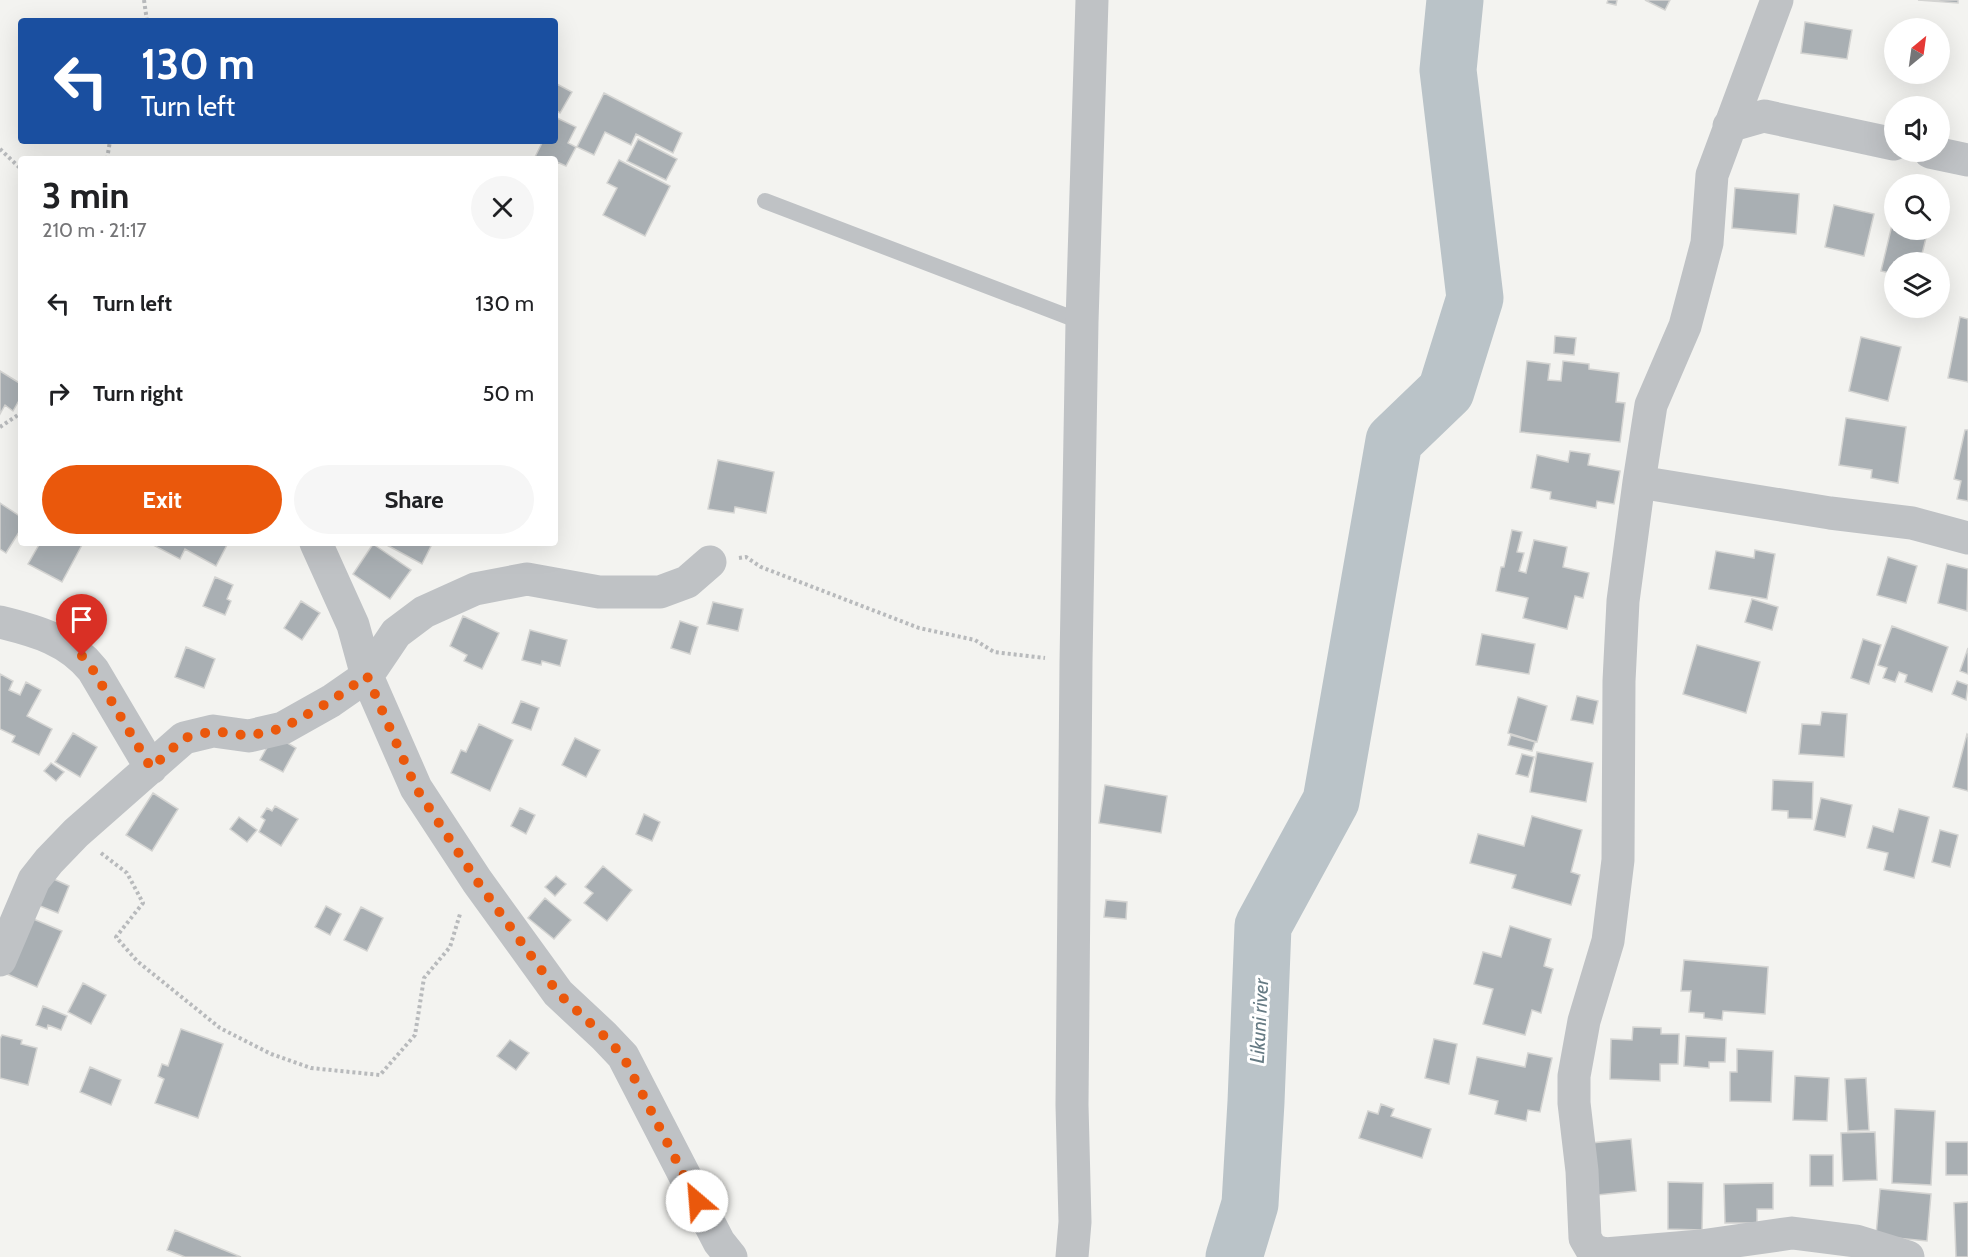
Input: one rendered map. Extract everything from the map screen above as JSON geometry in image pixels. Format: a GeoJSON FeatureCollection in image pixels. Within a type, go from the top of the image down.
{"type":"FeatureCollection","features":[{"type":"Feature","properties":{"kind":"street"},"geometry":{"type":"LineString","coordinates":[[1072,1257],[1075,1222],[1072,1093],[1076,662],[1082,322],[1092,0]]}},
{"type":"Feature","properties":{"kind":"street"},"geometry":{"type":"LineString","coordinates":[[1777,0],[1712,176],[1707,243],[1685,326],[1651,405],[1639,482],[1623,601],[1619,670],[1618,860],[1608,941],[1584,1021],[1574,1076],[1574,1103],[1582,1171],[1586,1238],[1593,1254],[1605,1254],[1701,1246],[1792,1233],[1856,1241],[1908,1257]]}},
{"type":"Feature","properties":{"kind":"street"},"geometry":{"type":"LineString","coordinates":[[1729,126],[1764,116],[1884,142]]}},
{"type":"Feature","properties":{"kind":"street"},"geometry":{"type":"LineString","coordinates":[[1950,156],[1968,160]]}},
{"type":"Feature","properties":{"kind":"street"},"geometry":{"type":"LineString","coordinates":[[1639,482],[1830,513],[1912,523],[1968,538]]}},
{"type":"Feature","properties":{"kind":"street"},"geometry":{"type":"LineString","coordinates":[[317,546],[353,624],[367,676],[416,788],[477,881],[558,993],[623,1056],[718,1242],[730,1257]]}},
{"type":"Feature","properties":{"kind":"street"},"geometry":{"type":"LineString","coordinates":[[0,960],[34,880],[76,833],[184,738],[213,731],[249,736],[283,728],[331,701],[367,676],[396,633],[424,612],[475,589],[527,579],[599,591],[660,592],[687,582],[710,562]]}},
{"type":"Feature","properties":{"kind":"street"},"geometry":{"type":"LineString","coordinates":[[0,622],[35,630],[82,656],[93,670],[151,768]]}},
{"type":"Feature","properties":{"kind":"lane"},"geometry":{"type":"LineString","coordinates":[[765,201],[1082,322]]}},
{"type":"Feature","properties":{"kind":"path"},"geometry":{"type":"LineString","coordinates":[[144,0],[147,18]]}},
{"type":"Feature","properties":{"kind":"path"},"geometry":{"type":"LineString","coordinates":[[0,149],[18,166]]}},
{"type":"Feature","properties":{"kind":"path"},"geometry":{"type":"LineString","coordinates":[[0,427],[18,415]]}},
{"type":"Feature","properties":{"kind":"path"},"geometry":{"type":"LineString","coordinates":[[710,562],[746,557],[761,567],[919,628],[975,640],[994,652],[1076,662]]}},
{"type":"Feature","properties":{"kind":"path"},"geometry":{"type":"LineString","coordinates":[[76,833],[127,873],[143,903],[116,936],[137,961],[220,1028],[271,1054],[311,1068],[335,1071],[380,1076],[415,1035],[424,978],[450,947],[460,914],[477,881]]}},
{"type":"Feature","properties":{"kind":"building"},"geometry":{"type":"Polygon","coordinates":[[[1608,0],[1617,0],[1616,5],[1607,3],[1608,0]]]}},
{"type":"Feature","properties":{"kind":"building"},"geometry":{"type":"Polygon","coordinates":[[[1645,0],[1670,0],[1665,10],[1645,0]]]}},
{"type":"Feature","properties":{"kind":"building"},"geometry":{"type":"Polygon","coordinates":[[[1918,0],[1958,0],[1958,3],[1918,0]]]}},
{"type":"Feature","properties":{"kind":"building"},"geometry":{"type":"Polygon","coordinates":[[[1805,22],[1852,30],[1847,59],[1801,53],[1805,22]]]}},
{"type":"Feature","properties":{"kind":"building"},"geometry":{"type":"Polygon","coordinates":[[[558,85],[572,92],[560,113],[558,112],[558,85]]]}},
{"type":"Feature","properties":{"kind":"building"},"geometry":{"type":"Polygon","coordinates":[[[604,93],[682,133],[673,153],[636,134],[631,145],[605,132],[594,155],[577,147],[604,93]]]}},
{"type":"Feature","properties":{"kind":"building"},"geometry":{"type":"Polygon","coordinates":[[[558,118],[576,127],[568,143],[576,147],[566,166],[558,162],[558,156],[536,156],[542,144],[558,144],[558,118]]]}},
{"type":"Feature","properties":{"kind":"building"},"geometry":{"type":"Polygon","coordinates":[[[638,139],[677,159],[666,180],[627,161],[638,139]]]}},
{"type":"Feature","properties":{"kind":"building"},"geometry":{"type":"Polygon","coordinates":[[[619,160],[670,186],[645,236],[603,215],[617,188],[607,183],[619,160]]]}},
{"type":"Feature","properties":{"kind":"building"},"geometry":{"type":"Polygon","coordinates":[[[1735,188],[1799,194],[1796,234],[1732,228],[1735,188]]]}},
{"type":"Feature","properties":{"kind":"building"},"geometry":{"type":"Polygon","coordinates":[[[1834,205],[1874,214],[1864,256],[1825,247],[1834,205]]]}},
{"type":"Feature","properties":{"kind":"building"},"geometry":{"type":"Polygon","coordinates":[[[1888,240],[1926,240],[1922,252],[1886,252],[1888,240]]]}},
{"type":"Feature","properties":{"kind":"building"},"geometry":{"type":"Polygon","coordinates":[[[1960,317],[1968,319],[1968,382],[1948,378],[1960,317]]]}},
{"type":"Feature","properties":{"kind":"building"},"geometry":{"type":"Polygon","coordinates":[[[1555,336],[1576,338],[1574,355],[1554,353],[1555,336]]]}},
{"type":"Feature","properties":{"kind":"building"},"geometry":{"type":"Polygon","coordinates":[[[1861,337],[1901,347],[1888,401],[1849,391],[1861,337]]]}},
{"type":"Feature","properties":{"kind":"building"},"geometry":{"type":"Polygon","coordinates":[[[1527,361],[1550,364],[1548,380],[1561,381],[1563,361],[1589,364],[1589,369],[1619,373],[1616,402],[1625,403],[1620,442],[1520,432],[1527,361]]]}},
{"type":"Feature","properties":{"kind":"building"},"geometry":{"type":"Polygon","coordinates":[[[0,371],[18,382],[18,402],[13,411],[5,405],[0,414],[0,371]]]}},
{"type":"Feature","properties":{"kind":"building"},"geometry":{"type":"Polygon","coordinates":[[[1846,418],[1906,427],[1898,483],[1871,478],[1872,470],[1839,465],[1846,418]]]}},
{"type":"Feature","properties":{"kind":"building"},"geometry":{"type":"Polygon","coordinates":[[[1965,430],[1968,430],[1968,501],[1957,499],[1961,481],[1954,479],[1965,430]]]}},
{"type":"Feature","properties":{"kind":"building"},"geometry":{"type":"Polygon","coordinates":[[[1570,451],[1590,454],[1588,465],[1620,471],[1614,504],[1597,501],[1596,508],[1550,499],[1551,492],[1531,488],[1537,455],[1568,462],[1570,451]]]}},
{"type":"Feature","properties":{"kind":"building"},"geometry":{"type":"Polygon","coordinates":[[[718,460],[774,472],[766,513],[735,507],[734,513],[708,509],[718,460]]]}},
{"type":"Feature","properties":{"kind":"building"},"geometry":{"type":"Polygon","coordinates":[[[0,503],[18,515],[18,534],[6,553],[0,549],[0,503]]]}},
{"type":"Feature","properties":{"kind":"building"},"geometry":{"type":"Polygon","coordinates":[[[1512,530],[1522,532],[1517,552],[1524,553],[1519,571],[1526,573],[1534,540],[1567,547],[1563,567],[1589,573],[1583,598],[1575,596],[1567,629],[1523,618],[1528,598],[1496,591],[1512,530]]]}},
{"type":"Feature","properties":{"kind":"building"},"geometry":{"type":"Polygon","coordinates":[[[38,546],[81,546],[62,582],[28,564],[38,546]]]}},
{"type":"Feature","properties":{"kind":"building"},"geometry":{"type":"Polygon","coordinates":[[[155,546],[226,546],[216,566],[185,549],[180,559],[155,546]]]}},
{"type":"Feature","properties":{"kind":"building"},"geometry":{"type":"Polygon","coordinates":[[[372,546],[376,546],[411,570],[390,599],[353,574],[372,546]]]}},
{"type":"Feature","properties":{"kind":"building"},"geometry":{"type":"Polygon","coordinates":[[[389,546],[431,546],[422,564],[389,546]]]}},
{"type":"Feature","properties":{"kind":"building"},"geometry":{"type":"Polygon","coordinates":[[[1755,550],[1775,554],[1767,599],[1709,589],[1716,551],[1754,558],[1755,550]]]}},
{"type":"Feature","properties":{"kind":"building"},"geometry":{"type":"Polygon","coordinates":[[[1888,557],[1917,566],[1906,603],[1877,595],[1888,557]]]}},
{"type":"Feature","properties":{"kind":"building"},"geometry":{"type":"Polygon","coordinates":[[[1947,564],[1968,569],[1967,611],[1938,603],[1947,564]]]}},
{"type":"Feature","properties":{"kind":"building"},"geometry":{"type":"Polygon","coordinates":[[[215,577],[233,585],[227,599],[231,601],[225,615],[203,606],[215,577]]]}},
{"type":"Feature","properties":{"kind":"building"},"geometry":{"type":"Polygon","coordinates":[[[1752,599],[1778,607],[1772,630],[1745,622],[1752,599]]]}},
{"type":"Feature","properties":{"kind":"building"},"geometry":{"type":"Polygon","coordinates":[[[301,601],[320,613],[302,640],[284,628],[301,601]]]}},
{"type":"Feature","properties":{"kind":"building"},"geometry":{"type":"Polygon","coordinates":[[[713,602],[743,609],[738,631],[707,624],[713,602]]]}},
{"type":"Feature","properties":{"kind":"building"},"geometry":{"type":"Polygon","coordinates":[[[463,616],[499,633],[482,669],[464,661],[467,655],[450,646],[463,616]]]}},
{"type":"Feature","properties":{"kind":"building"},"geometry":{"type":"Polygon","coordinates":[[[680,621],[698,627],[690,654],[671,648],[680,621]]]}},
{"type":"Feature","properties":{"kind":"building"},"geometry":{"type":"Polygon","coordinates":[[[1892,626],[1948,647],[1932,692],[1905,682],[1907,675],[1899,672],[1895,682],[1883,678],[1887,668],[1878,665],[1892,626]]]}},
{"type":"Feature","properties":{"kind":"building"},"geometry":{"type":"Polygon","coordinates":[[[530,630],[567,640],[560,666],[542,661],[541,665],[522,660],[530,630]]]}},
{"type":"Feature","properties":{"kind":"building"},"geometry":{"type":"Polygon","coordinates":[[[1482,634],[1535,644],[1529,674],[1476,665],[1482,634]]]}},
{"type":"Feature","properties":{"kind":"building"},"geometry":{"type":"Polygon","coordinates":[[[1863,639],[1881,645],[1869,684],[1851,678],[1863,639]]]}},
{"type":"Feature","properties":{"kind":"building"},"geometry":{"type":"Polygon","coordinates":[[[1697,645],[1760,662],[1746,713],[1683,694],[1697,645]]]}},
{"type":"Feature","properties":{"kind":"building"},"geometry":{"type":"Polygon","coordinates":[[[186,647],[215,659],[204,688],[175,677],[186,647]]]}},
{"type":"Feature","properties":{"kind":"building"},"geometry":{"type":"Polygon","coordinates":[[[1968,648],[1968,674],[1960,671],[1968,648]]]}},
{"type":"Feature","properties":{"kind":"building"},"geometry":{"type":"Polygon","coordinates":[[[0,674],[13,681],[9,690],[20,695],[26,682],[41,690],[27,716],[52,729],[39,755],[12,742],[15,736],[0,729],[0,674]]]}},
{"type":"Feature","properties":{"kind":"building"},"geometry":{"type":"Polygon","coordinates":[[[1957,681],[1968,685],[1966,700],[1952,694],[1957,681]]]}},
{"type":"Feature","properties":{"kind":"building"},"geometry":{"type":"Polygon","coordinates":[[[1577,696],[1598,701],[1593,724],[1571,720],[1577,696]]]}},
{"type":"Feature","properties":{"kind":"building"},"geometry":{"type":"Polygon","coordinates":[[[1518,697],[1547,706],[1537,742],[1508,733],[1518,697]]]}},
{"type":"Feature","properties":{"kind":"building"},"geometry":{"type":"Polygon","coordinates":[[[521,701],[539,708],[531,730],[512,723],[521,701]]]}},
{"type":"Feature","properties":{"kind":"building"},"geometry":{"type":"Polygon","coordinates":[[[1822,712],[1847,714],[1844,757],[1799,754],[1802,724],[1820,725],[1822,712]]]}},
{"type":"Feature","properties":{"kind":"building"},"geometry":{"type":"Polygon","coordinates":[[[479,724],[513,740],[490,791],[451,773],[461,750],[466,752],[479,724]]]}},
{"type":"Feature","properties":{"kind":"building"},"geometry":{"type":"Polygon","coordinates":[[[73,733],[97,747],[80,777],[55,762],[73,733]]]}},
{"type":"Feature","properties":{"kind":"building"},"geometry":{"type":"Polygon","coordinates":[[[274,735],[296,748],[283,772],[260,760],[274,735]]]}},
{"type":"Feature","properties":{"kind":"building"},"geometry":{"type":"Polygon","coordinates":[[[1511,735],[1535,742],[1532,751],[1508,745],[1511,735]]]}},
{"type":"Feature","properties":{"kind":"building"},"geometry":{"type":"Polygon","coordinates":[[[1968,735],[1968,791],[1953,787],[1968,735]]]}},
{"type":"Feature","properties":{"kind":"building"},"geometry":{"type":"Polygon","coordinates":[[[575,738],[600,750],[586,777],[562,765],[575,738]]]}},
{"type":"Feature","properties":{"kind":"building"},"geometry":{"type":"Polygon","coordinates":[[[1537,752],[1593,763],[1586,802],[1530,792],[1537,752]]]}},
{"type":"Feature","properties":{"kind":"building"},"geometry":{"type":"Polygon","coordinates":[[[1522,754],[1534,757],[1528,777],[1516,774],[1522,754]]]}},
{"type":"Feature","properties":{"kind":"building"},"geometry":{"type":"Polygon","coordinates":[[[51,763],[64,772],[56,781],[44,771],[51,763]]]}},
{"type":"Feature","properties":{"kind":"building"},"geometry":{"type":"Polygon","coordinates":[[[1773,780],[1813,782],[1812,819],[1788,818],[1788,811],[1772,810],[1773,780]]]}},
{"type":"Feature","properties":{"kind":"building"},"geometry":{"type":"Polygon","coordinates":[[[1105,785],[1167,796],[1161,833],[1099,823],[1105,785]]]}},
{"type":"Feature","properties":{"kind":"building"},"geometry":{"type":"Polygon","coordinates":[[[153,793],[178,809],[152,851],[126,835],[153,793]]]}},
{"type":"Feature","properties":{"kind":"building"},"geometry":{"type":"Polygon","coordinates":[[[1821,798],[1852,805],[1845,837],[1814,830],[1821,798]]]}},
{"type":"Feature","properties":{"kind":"building"},"geometry":{"type":"Polygon","coordinates":[[[275,806],[298,819],[281,846],[259,832],[265,820],[261,817],[267,808],[272,811],[275,806]]]}},
{"type":"Feature","properties":{"kind":"building"},"geometry":{"type":"Polygon","coordinates":[[[520,808],[535,815],[526,834],[511,826],[520,808]]]}},
{"type":"Feature","properties":{"kind":"building"},"geometry":{"type":"Polygon","coordinates":[[[1899,809],[1929,817],[1914,878],[1884,870],[1888,853],[1867,848],[1873,826],[1893,832],[1899,809]]]}},
{"type":"Feature","properties":{"kind":"building"},"geometry":{"type":"Polygon","coordinates":[[[644,814],[660,822],[652,841],[636,834],[644,814]]]}},
{"type":"Feature","properties":{"kind":"building"},"geometry":{"type":"Polygon","coordinates":[[[1532,816],[1582,830],[1571,872],[1580,875],[1571,905],[1512,888],[1516,875],[1470,863],[1478,834],[1524,846],[1532,816]]]}},
{"type":"Feature","properties":{"kind":"building"},"geometry":{"type":"Polygon","coordinates":[[[239,817],[257,830],[247,842],[230,829],[239,817]]]}},
{"type":"Feature","properties":{"kind":"building"},"geometry":{"type":"Polygon","coordinates":[[[1940,830],[1958,835],[1950,867],[1932,862],[1940,830]]]}},
{"type":"Feature","properties":{"kind":"building"},"geometry":{"type":"Polygon","coordinates":[[[603,866],[632,890],[607,921],[584,903],[593,893],[585,887],[603,866]]]}},
{"type":"Feature","properties":{"kind":"building"},"geometry":{"type":"Polygon","coordinates":[[[47,876],[69,886],[58,913],[35,904],[47,876]]]}},
{"type":"Feature","properties":{"kind":"building"},"geometry":{"type":"Polygon","coordinates":[[[556,876],[566,884],[555,896],[545,887],[556,876]]]}},
{"type":"Feature","properties":{"kind":"building"},"geometry":{"type":"Polygon","coordinates":[[[545,898],[571,920],[554,939],[528,918],[545,898]]]}},
{"type":"Feature","properties":{"kind":"building"},"geometry":{"type":"Polygon","coordinates":[[[1106,900],[1127,902],[1126,919],[1104,917],[1106,900]]]}},
{"type":"Feature","properties":{"kind":"building"},"geometry":{"type":"Polygon","coordinates":[[[326,906],[341,914],[330,935],[315,927],[326,906]]]}},
{"type":"Feature","properties":{"kind":"building"},"geometry":{"type":"Polygon","coordinates":[[[361,907],[383,918],[367,951],[344,940],[361,907]]]}},
{"type":"Feature","properties":{"kind":"building"},"geometry":{"type":"Polygon","coordinates":[[[31,918],[62,931],[37,987],[7,974],[31,918]]]}},
{"type":"Feature","properties":{"kind":"building"},"geometry":{"type":"Polygon","coordinates":[[[1510,926],[1551,939],[1544,966],[1553,969],[1541,1013],[1532,1010],[1525,1035],[1483,1024],[1493,989],[1474,984],[1483,952],[1501,957],[1510,926]]]}},
{"type":"Feature","properties":{"kind":"building"},"geometry":{"type":"Polygon","coordinates":[[[1684,960],[1768,967],[1765,1014],[1723,1011],[1722,1020],[1704,1018],[1704,1013],[1689,1012],[1691,991],[1681,991],[1684,960]]]}},
{"type":"Feature","properties":{"kind":"building"},"geometry":{"type":"Polygon","coordinates":[[[83,983],[106,995],[91,1024],[68,1012],[83,983]]]}},
{"type":"Feature","properties":{"kind":"building"},"geometry":{"type":"Polygon","coordinates":[[[43,1006],[67,1016],[61,1030],[48,1025],[47,1029],[36,1025],[43,1006]]]}},
{"type":"Feature","properties":{"kind":"building"},"geometry":{"type":"Polygon","coordinates":[[[1633,1027],[1661,1028],[1661,1034],[1679,1034],[1678,1064],[1660,1064],[1660,1081],[1610,1079],[1611,1039],[1632,1040],[1633,1027]]]}},
{"type":"Feature","properties":{"kind":"building"},"geometry":{"type":"Polygon","coordinates":[[[181,1029],[223,1044],[198,1118],[155,1103],[164,1079],[158,1076],[162,1064],[168,1066],[181,1029]]]}},
{"type":"Feature","properties":{"kind":"building"},"geometry":{"type":"Polygon","coordinates":[[[2,1035],[22,1040],[21,1044],[37,1048],[28,1085],[0,1078],[0,1039],[2,1035]]]}},
{"type":"Feature","properties":{"kind":"building"},"geometry":{"type":"Polygon","coordinates":[[[1686,1036],[1726,1038],[1725,1062],[1709,1062],[1709,1068],[1684,1066],[1686,1036]]]}},
{"type":"Feature","properties":{"kind":"building"},"geometry":{"type":"Polygon","coordinates":[[[1434,1039],[1457,1044],[1449,1084],[1425,1078],[1434,1039]]]}},
{"type":"Feature","properties":{"kind":"building"},"geometry":{"type":"Polygon","coordinates":[[[510,1040],[529,1053],[516,1070],[497,1056],[510,1040]]]}},
{"type":"Feature","properties":{"kind":"building"},"geometry":{"type":"Polygon","coordinates":[[[1737,1049],[1773,1051],[1771,1102],[1730,1101],[1730,1072],[1737,1072],[1737,1049]]]}},
{"type":"Feature","properties":{"kind":"building"},"geometry":{"type":"Polygon","coordinates":[[[1528,1053],[1552,1058],[1540,1112],[1528,1110],[1526,1121],[1495,1114],[1498,1101],[1469,1094],[1477,1057],[1525,1067],[1528,1053]]]}},
{"type":"Feature","properties":{"kind":"building"},"geometry":{"type":"Polygon","coordinates":[[[90,1067],[121,1080],[111,1105],[80,1092],[90,1067]]]}},
{"type":"Feature","properties":{"kind":"building"},"geometry":{"type":"Polygon","coordinates":[[[1795,1076],[1829,1078],[1827,1121],[1793,1120],[1795,1076]]]}},
{"type":"Feature","properties":{"kind":"building"},"geometry":{"type":"Polygon","coordinates":[[[1866,1078],[1869,1130],[1848,1131],[1845,1079],[1866,1078]]]}},
{"type":"Feature","properties":{"kind":"building"},"geometry":{"type":"Polygon","coordinates":[[[1381,1104],[1394,1109],[1391,1116],[1431,1129],[1422,1158],[1359,1138],[1368,1111],[1378,1114],[1381,1104]]]}},
{"type":"Feature","properties":{"kind":"building"},"geometry":{"type":"Polygon","coordinates":[[[1895,1109],[1935,1111],[1931,1185],[1892,1183],[1895,1109]]]}},
{"type":"Feature","properties":{"kind":"building"},"geometry":{"type":"Polygon","coordinates":[[[1875,1132],[1877,1180],[1843,1181],[1841,1133],[1875,1132]]]}},
{"type":"Feature","properties":{"kind":"building"},"geometry":{"type":"Polygon","coordinates":[[[1631,1139],[1636,1191],[1597,1195],[1591,1143],[1631,1139]]]}},
{"type":"Feature","properties":{"kind":"building"},"geometry":{"type":"Polygon","coordinates":[[[1946,1142],[1968,1142],[1968,1175],[1946,1175],[1946,1142]]]}},
{"type":"Feature","properties":{"kind":"building"},"geometry":{"type":"Polygon","coordinates":[[[1810,1155],[1833,1155],[1833,1186],[1810,1186],[1810,1155]]]}},
{"type":"Feature","properties":{"kind":"building"},"geometry":{"type":"Polygon","coordinates":[[[1668,1182],[1703,1183],[1702,1230],[1668,1229],[1668,1182]]]}},
{"type":"Feature","properties":{"kind":"building"},"geometry":{"type":"Polygon","coordinates":[[[1773,1183],[1773,1209],[1757,1209],[1757,1223],[1725,1223],[1724,1184],[1773,1183]]]}},
{"type":"Feature","properties":{"kind":"building"},"geometry":{"type":"Polygon","coordinates":[[[1880,1189],[1931,1194],[1927,1241],[1876,1236],[1880,1189]]]}},
{"type":"Feature","properties":{"kind":"building"},"geometry":{"type":"Polygon","coordinates":[[[1968,1202],[1968,1257],[1956,1257],[1954,1203],[1968,1202]]]}},
{"type":"Feature","properties":{"kind":"building"},"geometry":{"type":"Polygon","coordinates":[[[175,1230],[241,1257],[185,1257],[167,1250],[175,1230]]]}},
{"type":"Feature","properties":{"kind":"waterway","name":"Likuni river"},"geometry":{"type":"LineString","coordinates":[[1234,1257],[1250,1204],[1263,926],[1331,801],[1394,441],[1446,391],[1475,298],[1448,70],[1455,0]]}},
{"type":"Feature","properties":{"kind":"route"},"geometry":{"type":"LineString","coordinates":[[82,656],[93,670],[151,768],[184,738],[213,731],[249,736],[283,728],[331,701],[367,676],[416,788],[477,881],[558,993],[623,1056],[697,1201]]}}]}
